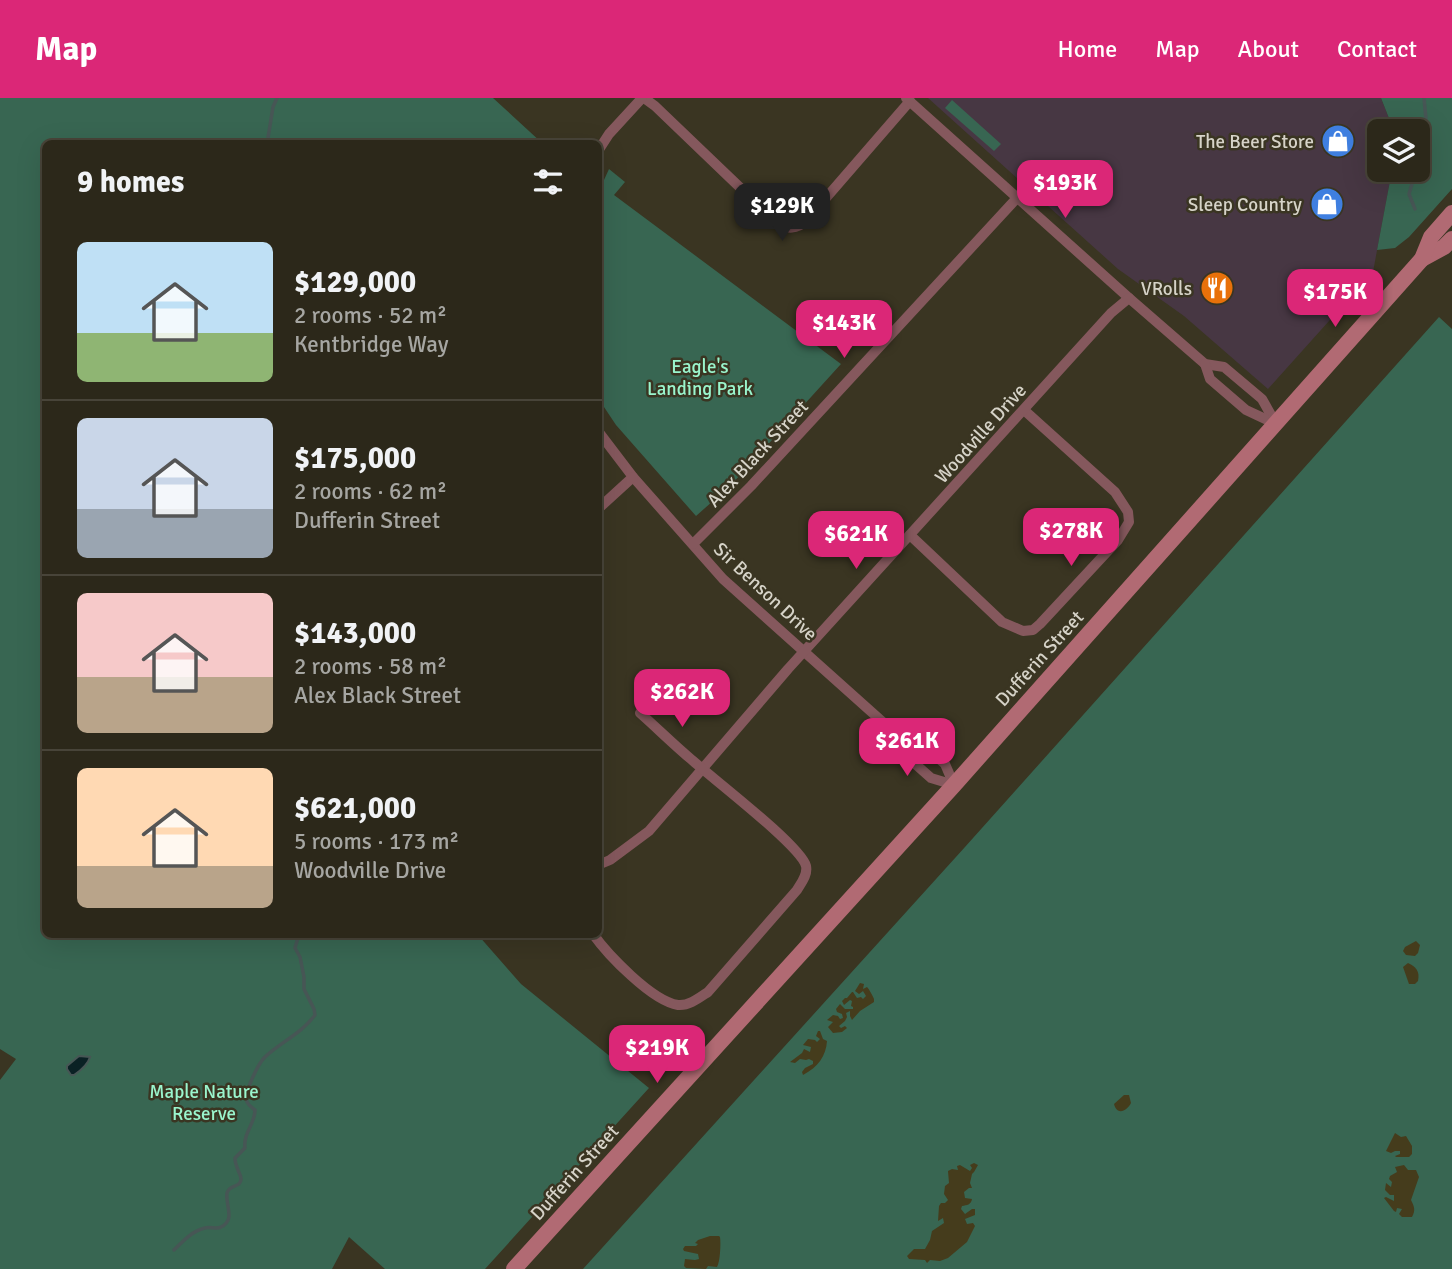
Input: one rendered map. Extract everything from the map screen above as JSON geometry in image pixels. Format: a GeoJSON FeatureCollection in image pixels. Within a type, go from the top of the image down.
{"type":"FeatureCollection","features":[{"type":"Feature","properties":{"kind":"main road","name":"Dufferin Street"},"geometry":{"type":"LineString","coordinates":[[514,1269],[954,785],[1276,424],[1422,259],[1431,237],[1452,213]]}},
{"type":"Feature","properties":{"kind":"main road","name":"Dufferin Street"},"geometry":{"type":"LineString","coordinates":[[1422,259],[1444,247],[1452,239]]}},
{"type":"Feature","properties":{"kind":"street"},"geometry":{"type":"LineString","coordinates":[[602,145],[643,98],[655,106],[777,223],[790,228],[806,221],[908,100],[1129,298],[1206,363],[1224,367],[1262,399],[1276,424]]}},
{"type":"Feature","properties":{"kind":"street","name":"Alex Black Street"},"geometry":{"type":"LineString","coordinates":[[693,544],[751,486],[1017,198]]}},
{"type":"Feature","properties":{"kind":"street","name":"Woodville Drive"},"geometry":{"type":"LineString","coordinates":[[602,863],[649,831],[805,651],[1111,313],[1129,298]]}},
{"type":"Feature","properties":{"kind":"street"},"geometry":{"type":"LineString","coordinates":[[1206,363],[1210,379],[1246,410],[1276,424]]}},
{"type":"Feature","properties":{"kind":"street"},"geometry":{"type":"LineString","coordinates":[[910,535],[1002,622],[1023,631],[1033,630],[1040,624],[1118,540],[1129,522],[1128,512],[1115,492],[1024,410]]}},
{"type":"Feature","properties":{"kind":"street","name":"Sir Benson Drive"},"geometry":{"type":"LineString","coordinates":[[602,436],[633,477],[723,579],[895,733],[904,754],[924,772],[931,778],[954,785]]}},
{"type":"Feature","properties":{"kind":"street"},"geometry":{"type":"LineString","coordinates":[[602,505],[633,477]]}},
{"type":"Feature","properties":{"kind":"street"},"geometry":{"type":"LineString","coordinates":[[596,938],[633,977],[663,1000],[679,1005],[692,1002],[708,992],[797,890],[806,874],[806,864],[785,840],[640,713]]}},
{"type":"Feature","properties":{"kind":"street","name":"Sir Benson Drive"},"geometry":{"type":"LineString","coordinates":[[895,733],[911,735],[942,761],[954,785]]}},
{"type":"Feature","properties":{"kind":"shaded area"},"geometry":{"type":"Polygon","coordinates":[[[928,98],[1381,98],[1389,119],[1367,119],[1367,182],[1390,182],[1373,272],[1268,389],[1184,316],[1118,269],[928,98]]]}},
{"type":"Feature","properties":{"kind":"green space","name":"Maple Nature Reserve"},"geometry":{"type":"Polygon","coordinates":[[[0,98],[493,98],[539,140],[42,140],[42,938],[481,938],[521,984],[649,1088],[485,1269],[385,1269],[349,1237],[332,1269],[0,1269],[0,1080],[16,1059],[0,1049],[0,98]]]}},
{"type":"Feature","properties":{"kind":"green space"},"geometry":{"type":"Polygon","coordinates":[[[1381,98],[1452,98],[1452,189],[1409,237],[1395,248],[1377,250],[1390,182],[1430,182],[1430,119],[1389,119],[1381,98]]]}},
{"type":"Feature","properties":{"kind":"green space"},"geometry":{"type":"Polygon","coordinates":[[[952,100],[1001,144],[994,151],[945,108],[952,100]]]}},
{"type":"Feature","properties":{"kind":"green space","name":"Eagle's Landing Park"},"geometry":{"type":"Polygon","coordinates":[[[609,169],[625,182],[614,195],[841,364],[731,485],[696,516],[616,425],[602,404],[602,184],[609,169]]]}},
{"type":"Feature","properties":{"kind":"green space"},"geometry":{"type":"Polygon","coordinates":[[[1439,317],[1452,329],[1452,1269],[583,1269],[965,847],[1439,317]]]}},
{"type":"Feature","properties":{"kind":"sand"},"geometry":{"type":"Polygon","coordinates":[[[1416,941],[1420,945],[1418,953],[1415,956],[1406,955],[1403,951],[1405,947],[1416,941]]]}},
{"type":"Feature","properties":{"kind":"sand"},"geometry":{"type":"Polygon","coordinates":[[[1408,963],[1418,972],[1418,981],[1415,984],[1409,984],[1403,967],[1408,963]]]}},
{"type":"Feature","properties":{"kind":"sand"},"geometry":{"type":"Polygon","coordinates":[[[860,983],[864,984],[863,989],[868,988],[874,1002],[852,1020],[850,1011],[846,1013],[845,1021],[839,1026],[847,1028],[833,1033],[828,1027],[833,1022],[827,1020],[833,1015],[843,1018],[836,1009],[840,1004],[845,1009],[853,1009],[852,1001],[844,1005],[842,1001],[852,992],[857,998],[863,999],[866,996],[863,991],[859,994],[855,991],[860,983]]]}},
{"type":"Feature","properties":{"kind":"sand"},"geometry":{"type":"Polygon","coordinates":[[[818,1031],[827,1041],[825,1052],[817,1065],[803,1075],[802,1072],[813,1064],[813,1061],[800,1059],[795,1063],[790,1062],[804,1049],[810,1052],[811,1047],[803,1045],[808,1039],[817,1042],[820,1039],[816,1036],[818,1031]]]}},
{"type":"Feature","properties":{"kind":"sand"},"geometry":{"type":"Polygon","coordinates":[[[1124,1095],[1129,1095],[1131,1103],[1125,1110],[1117,1110],[1114,1104],[1124,1095]]]}},
{"type":"Feature","properties":{"kind":"sand"},"geometry":{"type":"Polygon","coordinates":[[[1395,1133],[1401,1137],[1406,1136],[1412,1146],[1412,1154],[1409,1157],[1396,1157],[1400,1151],[1386,1151],[1395,1133]]]}},
{"type":"Feature","properties":{"kind":"sand"},"geometry":{"type":"Polygon","coordinates":[[[960,1165],[970,1171],[970,1165],[978,1165],[972,1174],[972,1188],[964,1192],[965,1198],[972,1199],[961,1209],[965,1214],[975,1209],[975,1215],[965,1219],[967,1224],[973,1223],[975,1226],[967,1242],[948,1258],[940,1261],[930,1260],[927,1263],[925,1260],[909,1259],[907,1256],[914,1249],[925,1249],[932,1231],[944,1223],[943,1218],[938,1221],[939,1206],[948,1200],[944,1194],[945,1186],[949,1183],[948,1171],[958,1170],[957,1166],[960,1165]]]}},
{"type":"Feature","properties":{"kind":"sand"},"geometry":{"type":"Polygon","coordinates":[[[1404,1165],[1408,1170],[1416,1170],[1419,1177],[1411,1200],[1414,1208],[1412,1217],[1402,1217],[1399,1214],[1402,1209],[1397,1208],[1396,1212],[1394,1211],[1384,1198],[1394,1201],[1394,1195],[1385,1190],[1386,1183],[1391,1187],[1392,1182],[1389,1179],[1397,1172],[1395,1167],[1404,1165]]]}},
{"type":"Feature","properties":{"kind":"sand"},"geometry":{"type":"Polygon","coordinates":[[[710,1236],[720,1237],[717,1267],[686,1268],[685,1259],[699,1259],[698,1254],[684,1251],[685,1246],[696,1246],[698,1240],[710,1236]]]}},
{"type":"Feature","properties":{"kind":"water"},"geometry":{"type":"Polygon","coordinates":[[[79,1056],[90,1057],[81,1069],[71,1075],[67,1066],[79,1056]]]}},
{"type":"Feature","properties":{"kind":"waterway"},"geometry":{"type":"LineString","coordinates":[[268,140],[277,98]]}},
{"type":"Feature","properties":{"kind":"waterway"},"geometry":{"type":"LineString","coordinates":[[1424,98],[1426,119]]}},
{"type":"Feature","properties":{"kind":"waterway"},"geometry":{"type":"LineString","coordinates":[[1412,182],[1409,194],[1415,209]]}},
{"type":"Feature","properties":{"kind":"waterway"},"geometry":{"type":"LineString","coordinates":[[174,1250],[196,1231],[219,1228],[228,1220],[227,1193],[230,1188],[239,1184],[241,1179],[235,1158],[245,1148],[255,1110],[248,1103],[247,1097],[252,1078],[265,1057],[304,1027],[315,1015],[304,989],[300,957],[295,948],[298,938]]}},
{"type":"Feature","properties":{"kind":"place","name":"The Beer Store"},"geometry":{"type":"Point","coordinates":[1338,141]}},
{"type":"Feature","properties":{"kind":"place","name":"Sleep Country"},"geometry":{"type":"Point","coordinates":[1327,204]}},
{"type":"Feature","properties":{"kind":"place","name":"VRolls"},"geometry":{"type":"Point","coordinates":[1217,288]}}]}
